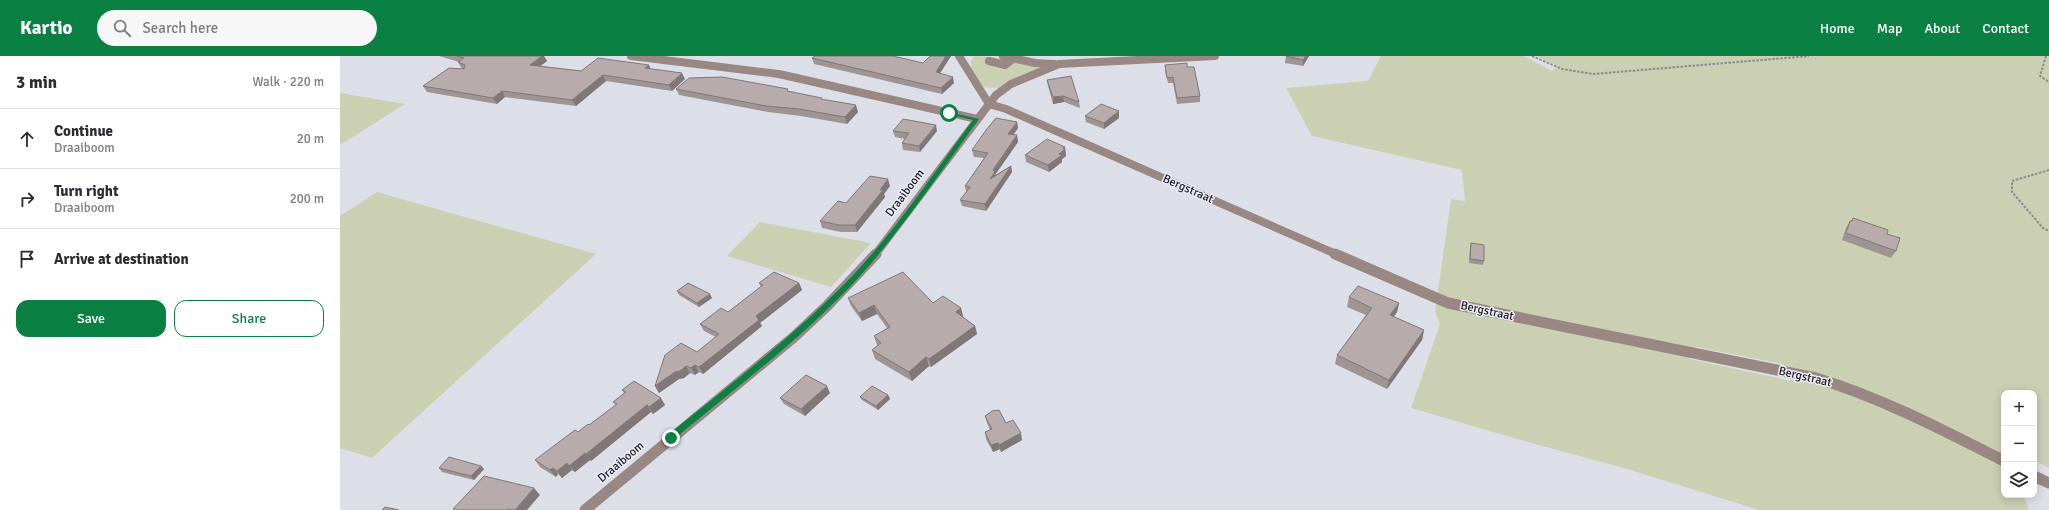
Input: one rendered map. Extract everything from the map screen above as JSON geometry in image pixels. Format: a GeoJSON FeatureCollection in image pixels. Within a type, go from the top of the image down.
{"type":"FeatureCollection","features":[{"type":"Feature","properties":{"kind":"street"},"geometry":{"type":"LineString","coordinates":[[631,56],[779,74],[977,119]]}},
{"type":"Feature","properties":{"kind":"street"},"geometry":{"type":"LineString","coordinates":[[959,56],[989,104]]}},
{"type":"Feature","properties":{"kind":"street"},"geometry":{"type":"LineString","coordinates":[[1003,56],[1035,63],[1059,64],[1215,56]]}},
{"type":"Feature","properties":{"kind":"street"},"geometry":{"type":"LineString","coordinates":[[988,61],[1005,65],[1014,58]]}},
{"type":"Feature","properties":{"kind":"street","name":"Draaiboom"},"geometry":{"type":"LineString","coordinates":[[585,510],[788,342],[858,274],[895,228],[977,119],[1004,89],[1018,80],[1059,64]]}},
{"type":"Feature","properties":{"kind":"street","name":"Bergstraat"},"geometry":{"type":"LineString","coordinates":[[989,104],[1006,109],[1448,303],[1816,378],[1846,386],[1875,398],[2001,459]]}},
{"type":"Feature","properties":{"kind":"street"},"geometry":{"type":"LineString","coordinates":[[2037,477],[2049,483]]}},
{"type":"Feature","properties":{"kind":"path"},"geometry":{"type":"LineString","coordinates":[[1532,56],[1560,70],[1573,73],[1593,74],[1809,56]]}},
{"type":"Feature","properties":{"kind":"path"},"geometry":{"type":"LineString","coordinates":[[2046,56],[2040,76],[2049,82]]}},
{"type":"Feature","properties":{"kind":"path"},"geometry":{"type":"LineString","coordinates":[[2049,170],[2012,181],[2012,192],[2043,228],[2049,230]]}},
{"type":"Feature","properties":{"kind":"green space"},"geometry":{"type":"Polygon","coordinates":[[[975,56],[994,57],[1049,65],[1019,76],[998,88],[982,87],[972,72],[971,63],[975,56]]]}},
{"type":"Feature","properties":{"kind":"green space"},"geometry":{"type":"Polygon","coordinates":[[[1381,56],[1524,56],[1552,71],[1558,66],[1537,56],[2049,56],[2049,468],[2037,462],[2037,390],[2001,390],[2001,498],[2024,498],[2029,510],[1759,510],[1624,468],[1411,408],[1440,324],[1435,312],[1451,199],[1465,201],[1462,170],[1312,136],[1286,88],[1368,81],[1381,56]],[[1696,347],[1690,359],[1791,381],[1782,364],[1696,347]]]}},
{"type":"Feature","properties":{"kind":"green space"},"geometry":{"type":"Polygon","coordinates":[[[340,93],[405,104],[340,145],[340,93]]]}},
{"type":"Feature","properties":{"kind":"green space"},"geometry":{"type":"Polygon","coordinates":[[[377,192],[596,254],[372,458],[340,448],[340,216],[377,192]]]}},
{"type":"Feature","properties":{"kind":"green space"},"geometry":{"type":"Polygon","coordinates":[[[760,222],[871,243],[831,287],[727,256],[760,222]]]}},
{"type":"Feature","properties":{"kind":"building"},"geometry":{"type":"Polygon","coordinates":[[[457,56],[542,56],[530,65],[581,71],[598,58],[649,65],[645,68],[682,73],[669,85],[603,75],[572,100],[502,91],[493,98],[423,86],[449,68],[464,69],[465,65],[458,62],[464,58],[457,56]]]}},
{"type":"Feature","properties":{"kind":"building"},"geometry":{"type":"Polygon","coordinates":[[[815,56],[893,56],[923,63],[930,56],[946,56],[936,72],[953,77],[941,88],[812,58],[815,56]]]}},
{"type":"Feature","properties":{"kind":"building"},"geometry":{"type":"Polygon","coordinates":[[[1286,56],[1306,56],[1303,60],[1286,56]]]}},
{"type":"Feature","properties":{"kind":"building"},"geometry":{"type":"Polygon","coordinates":[[[1187,63],[1187,67],[1194,67],[1200,96],[1177,98],[1173,77],[1167,78],[1165,65],[1187,63]]]}},
{"type":"Feature","properties":{"kind":"building"},"geometry":{"type":"Polygon","coordinates":[[[1071,76],[1079,102],[1063,96],[1053,97],[1047,80],[1071,76]]]}},
{"type":"Feature","properties":{"kind":"building"},"geometry":{"type":"Polygon","coordinates":[[[722,77],[788,89],[787,91],[856,105],[845,117],[799,109],[766,106],[676,89],[689,78],[722,77]]]}},
{"type":"Feature","properties":{"kind":"building"},"geometry":{"type":"Polygon","coordinates":[[[1101,104],[1119,111],[1104,123],[1085,116],[1101,104]]]}},
{"type":"Feature","properties":{"kind":"building"},"geometry":{"type":"Polygon","coordinates":[[[996,118],[1017,122],[1008,134],[1017,135],[993,170],[995,172],[990,179],[1011,166],[985,204],[960,200],[970,187],[965,186],[988,153],[972,150],[996,118]]]}},
{"type":"Feature","properties":{"kind":"building"},"geometry":{"type":"Polygon","coordinates":[[[903,119],[936,125],[919,146],[902,143],[909,133],[893,131],[903,119]]]}},
{"type":"Feature","properties":{"kind":"building"},"geometry":{"type":"Polygon","coordinates":[[[1047,139],[1065,147],[1063,148],[1065,149],[1059,154],[1062,155],[1048,165],[1025,155],[1047,139]]]}},
{"type":"Feature","properties":{"kind":"building"},"geometry":{"type":"Polygon","coordinates":[[[870,176],[888,179],[880,190],[883,190],[855,225],[839,225],[820,221],[838,201],[846,203],[870,176]]]}},
{"type":"Feature","properties":{"kind":"building"},"geometry":{"type":"Polygon","coordinates":[[[1853,218],[1888,230],[1887,234],[1900,238],[1896,251],[1846,233],[1850,221],[1852,221],[1853,218]]]}},
{"type":"Feature","properties":{"kind":"building"},"geometry":{"type":"Polygon","coordinates":[[[1471,243],[1484,245],[1484,261],[1470,259],[1471,243]]]}},
{"type":"Feature","properties":{"kind":"building"},"geometry":{"type":"Polygon","coordinates":[[[774,272],[799,283],[756,316],[759,320],[699,367],[695,365],[691,368],[686,366],[655,386],[665,355],[681,343],[697,352],[719,334],[700,324],[721,308],[728,312],[763,285],[759,283],[774,272]]]}},
{"type":"Feature","properties":{"kind":"building"},"geometry":{"type":"Polygon","coordinates":[[[903,272],[933,303],[943,296],[961,308],[956,312],[975,326],[929,359],[926,357],[909,372],[872,350],[881,343],[874,336],[890,327],[874,305],[859,313],[848,298],[903,272]]]}},
{"type":"Feature","properties":{"kind":"building"},"geometry":{"type":"Polygon","coordinates":[[[688,283],[710,294],[697,303],[677,291],[688,283]]]}},
{"type":"Feature","properties":{"kind":"building"},"geometry":{"type":"Polygon","coordinates":[[[1358,286],[1399,303],[1390,315],[1424,330],[1389,380],[1337,355],[1372,308],[1349,297],[1358,286]]]}},
{"type":"Feature","properties":{"kind":"building"},"geometry":{"type":"Polygon","coordinates":[[[806,375],[827,386],[801,409],[780,398],[806,375]]]}},
{"type":"Feature","properties":{"kind":"building"},"geometry":{"type":"Polygon","coordinates":[[[634,381],[661,398],[649,407],[647,405],[569,466],[567,463],[557,471],[553,468],[550,470],[535,460],[575,430],[578,432],[617,404],[613,402],[626,392],[622,390],[634,381]]]}},
{"type":"Feature","properties":{"kind":"building"},"geometry":{"type":"Polygon","coordinates":[[[872,386],[888,395],[876,406],[860,397],[872,386]]]}},
{"type":"Feature","properties":{"kind":"building"},"geometry":{"type":"Polygon","coordinates":[[[999,410],[1006,423],[1013,420],[1021,433],[999,445],[998,443],[991,445],[985,432],[992,429],[985,416],[992,411],[999,410]]]}},
{"type":"Feature","properties":{"kind":"building"},"geometry":{"type":"Polygon","coordinates":[[[449,457],[481,466],[471,476],[439,468],[449,457]]]}},
{"type":"Feature","properties":{"kind":"building"},"geometry":{"type":"Polygon","coordinates":[[[484,476],[534,488],[515,510],[453,509],[484,476]]]}},
{"type":"Feature","properties":{"kind":"building"},"geometry":{"type":"Polygon","coordinates":[[[385,507],[399,510],[382,510],[385,507]]]}},
{"type":"Feature","properties":{"kind":"route"},"geometry":{"type":"LineString","coordinates":[[671,438],[788,342],[858,274],[895,228],[977,119],[949,113]]}}]}
